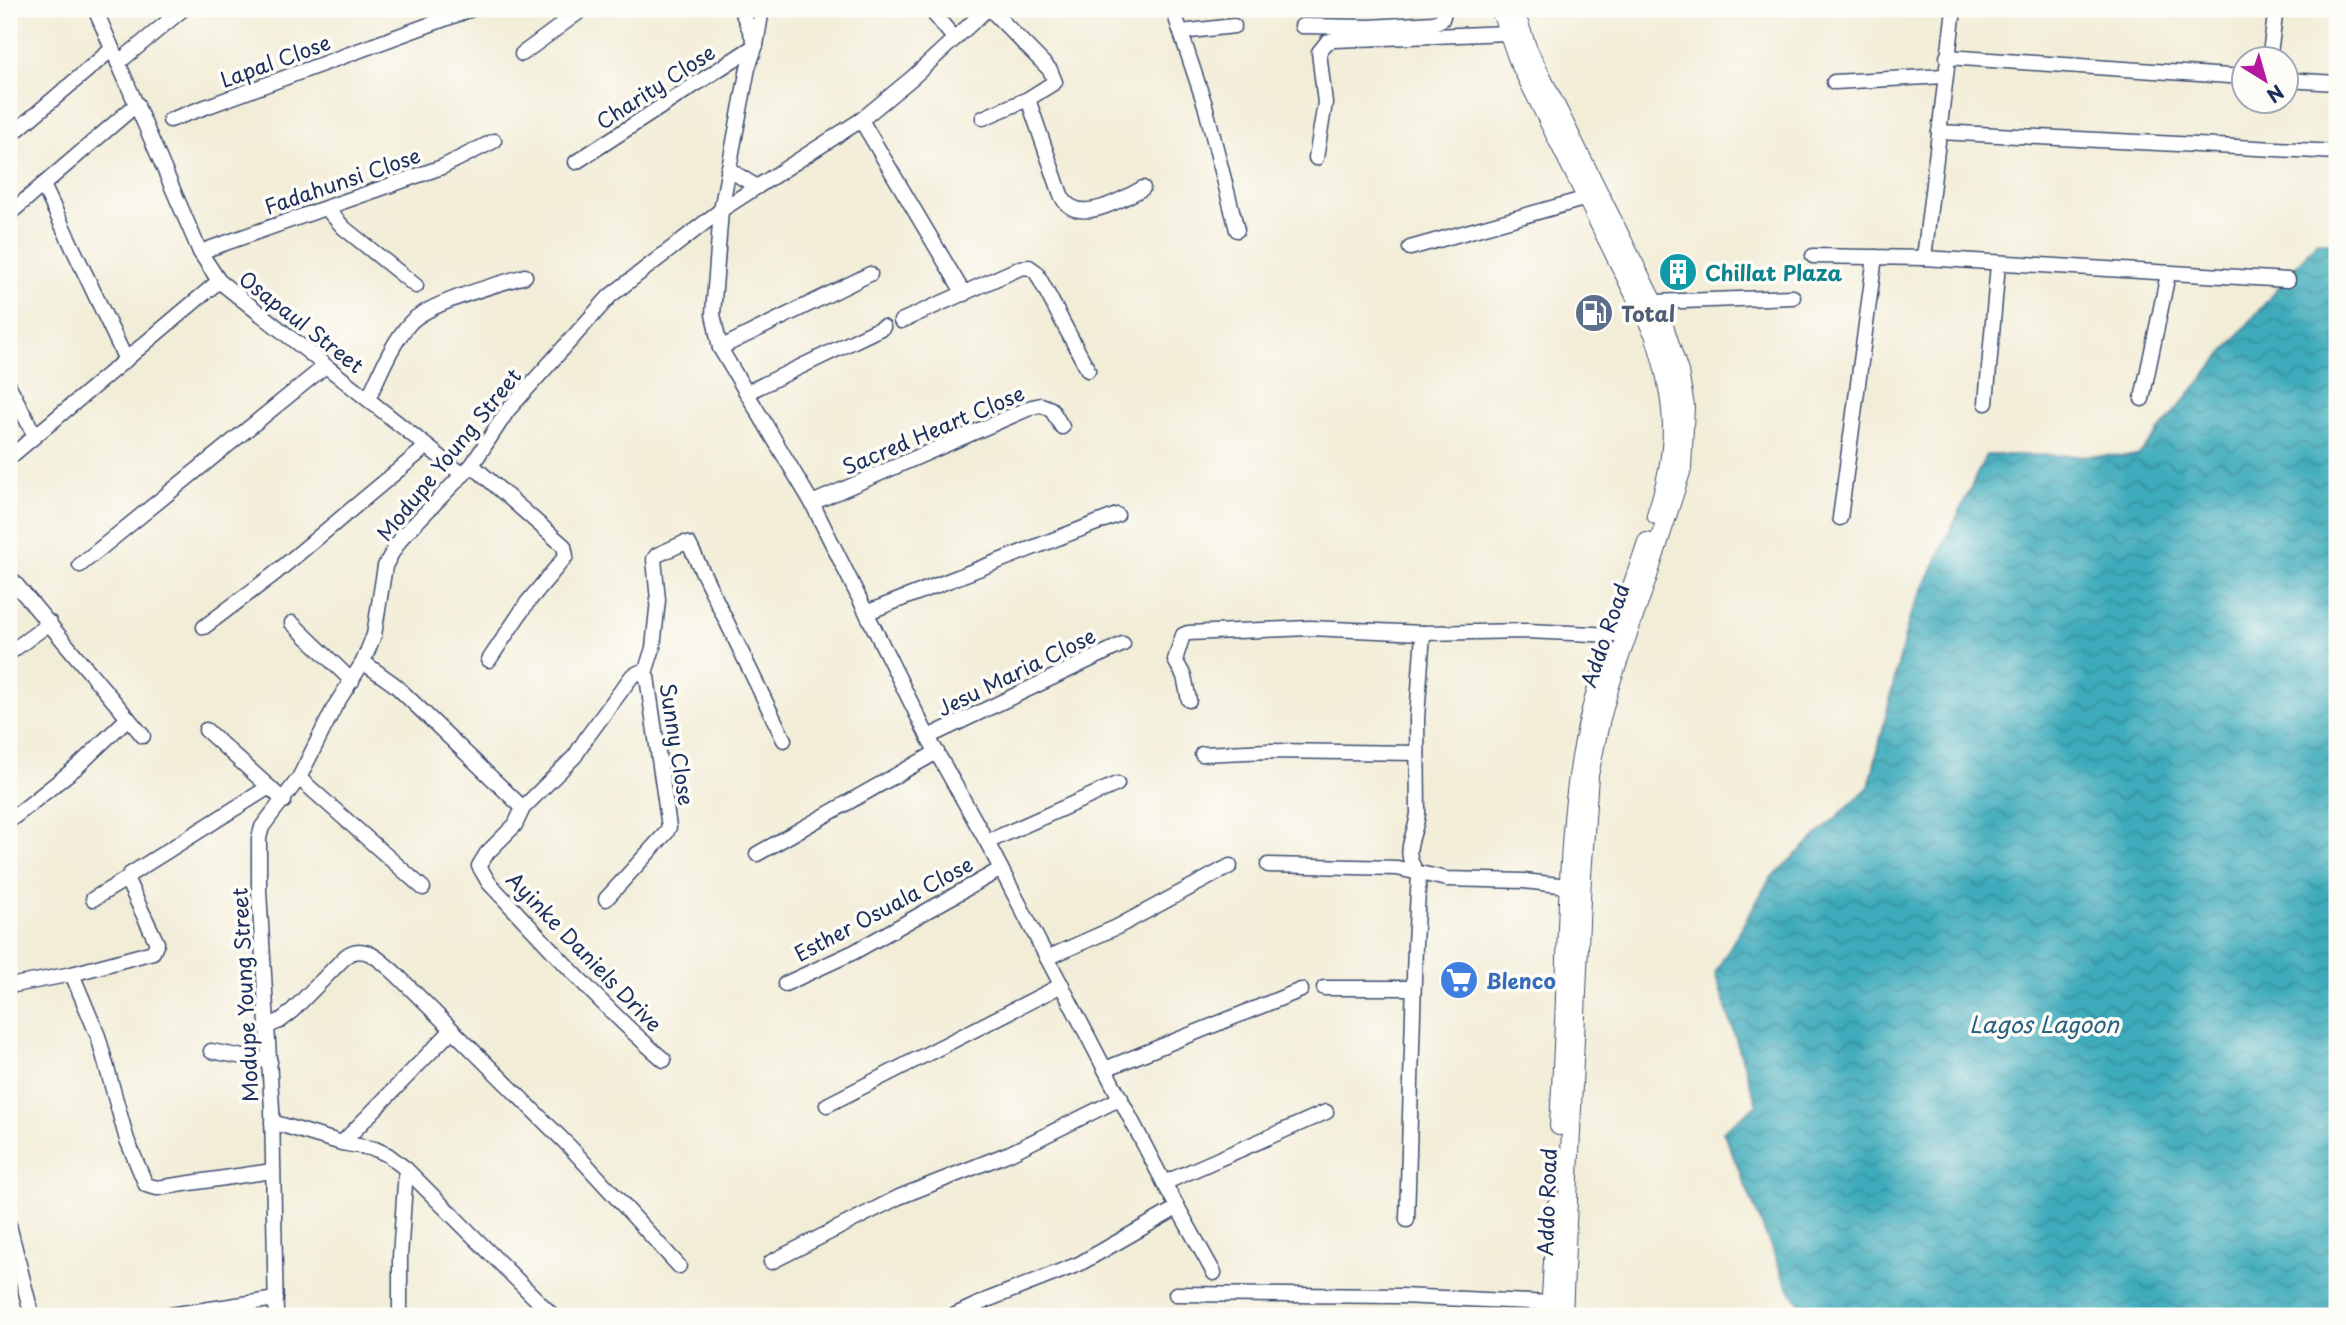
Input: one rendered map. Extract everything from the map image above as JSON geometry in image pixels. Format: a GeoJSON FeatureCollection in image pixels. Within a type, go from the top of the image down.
{"type":"FeatureCollection","features":[{"type":"Feature","properties":{"kind":"main road","name":"Addo Road"},"geometry":{"type":"LineString","coordinates":[[1500,9],[1532,89],[1654,334],[1668,380],[1672,411],[1672,450],[1660,502],[1598,683],[1582,747],[1568,886],[1556,1302]]}},
{"type":"Feature","properties":{"kind":"main road","name":"Addo Road"},"geometry":{"type":"LineString","coordinates":[[1514,9],[1528,50],[1670,341],[1685,407],[1684,454],[1672,503],[1611,682],[1589,775],[1556,1302]]}},
{"type":"Feature","properties":{"kind":"street","name":"Osapaul Street"},"geometry":{"type":"LineString","coordinates":[[95,9],[200,252],[219,281],[426,447],[468,470],[520,505],[564,546],[566,556],[527,603],[489,660]]}},
{"type":"Feature","properties":{"kind":"street"},"geometry":{"type":"LineString","coordinates":[[118,63],[183,9]]}},
{"type":"Feature","properties":{"kind":"street","name":"Lapal Close"},"geometry":{"type":"LineString","coordinates":[[170,120],[472,9]]}},
{"type":"Feature","properties":{"kind":"street"},"geometry":{"type":"LineString","coordinates":[[522,54],[583,9]]}},
{"type":"Feature","properties":{"kind":"street"},"geometry":{"type":"LineString","coordinates":[[741,9],[756,45]]}},
{"type":"Feature","properties":{"kind":"street"},"geometry":{"type":"LineString","coordinates":[[762,9],[721,210],[713,314],[720,348],[812,503],[928,737],[988,842],[1177,1208],[1214,1273]]}},
{"type":"Feature","properties":{"kind":"street"},"geometry":{"type":"LineString","coordinates":[[930,9],[954,38]]}},
{"type":"Feature","properties":{"kind":"street"},"geometry":{"type":"LineString","coordinates":[[983,118],[1028,99],[1054,84],[1054,75],[988,9]]}},
{"type":"Feature","properties":{"kind":"street","name":"Modupe Young Street"},"geometry":{"type":"LineString","coordinates":[[276,1316],[270,1062],[259,891],[259,838],[265,822],[284,801],[299,778],[324,726],[363,662],[374,635],[385,566],[392,553],[402,537],[468,470],[509,410],[604,302],[721,210],[861,120],[988,9]]}},
{"type":"Feature","properties":{"kind":"street"},"geometry":{"type":"LineString","coordinates":[[1173,9],[1205,106],[1237,230]]}},
{"type":"Feature","properties":{"kind":"street"},"geometry":{"type":"LineString","coordinates":[[1302,26],[1370,27],[1434,23],[1442,19],[1445,9]]}},
{"type":"Feature","properties":{"kind":"street"},"geometry":{"type":"LineString","coordinates":[[1924,258],[1954,9]]}},
{"type":"Feature","properties":{"kind":"street"},"geometry":{"type":"LineString","coordinates":[[2271,46],[2276,9]]}},
{"type":"Feature","properties":{"kind":"street"},"geometry":{"type":"LineString","coordinates":[[1181,32],[1234,26]]}},
{"type":"Feature","properties":{"kind":"street"},"geometry":{"type":"LineString","coordinates":[[1315,158],[1325,103],[1318,52],[1327,42],[1508,33]]}},
{"type":"Feature","properties":{"kind":"street","name":"Charity Close"},"geometry":{"type":"LineString","coordinates":[[576,162],[756,45]]}},
{"type":"Feature","properties":{"kind":"street"},"geometry":{"type":"LineString","coordinates":[[9,137],[112,49]]}},
{"type":"Feature","properties":{"kind":"street"},"geometry":{"type":"LineString","coordinates":[[1947,57],[2230,76]]}},
{"type":"Feature","properties":{"kind":"street"},"geometry":{"type":"LineString","coordinates":[[1834,82],[1945,76]]}},
{"type":"Feature","properties":{"kind":"street"},"geometry":{"type":"LineString","coordinates":[[2300,81],[2337,83]]}},
{"type":"Feature","properties":{"kind":"street"},"geometry":{"type":"LineString","coordinates":[[1028,99],[1061,195],[1068,205],[1081,209],[1097,209],[1116,203],[1143,188]]}},
{"type":"Feature","properties":{"kind":"street"},"geometry":{"type":"LineString","coordinates":[[9,214],[137,104]]}},
{"type":"Feature","properties":{"kind":"street"},"geometry":{"type":"LineString","coordinates":[[861,120],[964,294]]}},
{"type":"Feature","properties":{"kind":"street"},"geometry":{"type":"LineString","coordinates":[[1939,132],[2337,152]]}},
{"type":"Feature","properties":{"kind":"street","name":"Fadahunsi Close"},"geometry":{"type":"LineString","coordinates":[[200,252],[442,167],[494,141]]}},
{"type":"Feature","properties":{"kind":"street"},"geometry":{"type":"LineString","coordinates":[[728,169],[757,187]]}},
{"type":"Feature","properties":{"kind":"street"},"geometry":{"type":"LineString","coordinates":[[43,185],[126,360]]}},
{"type":"Feature","properties":{"kind":"street"},"geometry":{"type":"LineString","coordinates":[[1410,248],[1587,198]]}},
{"type":"Feature","properties":{"kind":"street"},"geometry":{"type":"LineString","coordinates":[[326,208],[344,228],[416,286]]}},
{"type":"Feature","properties":{"kind":"street"},"geometry":{"type":"LineString","coordinates":[[1813,256],[1924,258],[2288,281]]}},
{"type":"Feature","properties":{"kind":"street"},"geometry":{"type":"LineString","coordinates":[[1840,518],[1875,257]]}},
{"type":"Feature","properties":{"kind":"street"},"geometry":{"type":"LineString","coordinates":[[1986,403],[1997,264]]}},
{"type":"Feature","properties":{"kind":"street"},"geometry":{"type":"LineString","coordinates":[[901,321],[1020,268],[1029,267],[1035,272],[1088,370]]}},
{"type":"Feature","properties":{"kind":"street"},"geometry":{"type":"LineString","coordinates":[[720,348],[870,274]]}},
{"type":"Feature","properties":{"kind":"street"},"geometry":{"type":"LineString","coordinates":[[2142,399],[2168,274]]}},
{"type":"Feature","properties":{"kind":"street"},"geometry":{"type":"LineString","coordinates":[[368,399],[394,346],[414,319],[445,303],[525,276]]}},
{"type":"Feature","properties":{"kind":"street"},"geometry":{"type":"LineString","coordinates":[[9,458],[219,281]]}},
{"type":"Feature","properties":{"kind":"street"},"geometry":{"type":"LineString","coordinates":[[1653,302],[1793,298]]}},
{"type":"Feature","properties":{"kind":"street"},"geometry":{"type":"LineString","coordinates":[[748,393],[883,327]]}},
{"type":"Feature","properties":{"kind":"street"},"geometry":{"type":"LineString","coordinates":[[80,565],[324,367]]}},
{"type":"Feature","properties":{"kind":"street"},"geometry":{"type":"LineString","coordinates":[[9,386],[35,436]]}},
{"type":"Feature","properties":{"kind":"street","name":"Sacred Heart Close"},"geometry":{"type":"LineString","coordinates":[[812,503],[1032,407],[1041,405],[1051,409],[1062,427]]}},
{"type":"Feature","properties":{"kind":"street"},"geometry":{"type":"LineString","coordinates":[[204,627],[247,596],[426,447]]}},
{"type":"Feature","properties":{"kind":"street"},"geometry":{"type":"LineString","coordinates":[[868,612],[1117,515]]}},
{"type":"Feature","properties":{"kind":"street"},"geometry":{"type":"LineString","coordinates":[[645,673],[653,648],[658,600],[654,559],[657,555],[684,543],[689,544],[784,740]]}},
{"type":"Feature","properties":{"kind":"street"},"geometry":{"type":"LineString","coordinates":[[9,576],[143,736]]}},
{"type":"Feature","properties":{"kind":"street"},"geometry":{"type":"LineString","coordinates":[[9,653],[50,623]]}},
{"type":"Feature","properties":{"kind":"street"},"geometry":{"type":"LineString","coordinates":[[292,623],[352,681]]}},
{"type":"Feature","properties":{"kind":"street"},"geometry":{"type":"LineString","coordinates":[[1189,700],[1184,676],[1175,660],[1181,639],[1188,633],[1310,628],[1423,633],[1615,635]]}},
{"type":"Feature","properties":{"kind":"street"},"geometry":{"type":"LineString","coordinates":[[1406,1220],[1419,875],[1414,869],[1409,844],[1417,825],[1417,753],[1423,633]]}},
{"type":"Feature","properties":{"kind":"street","name":"Jesu Maria Close"},"geometry":{"type":"LineString","coordinates":[[928,737],[1123,643]]}},
{"type":"Feature","properties":{"kind":"street"},"geometry":{"type":"LineString","coordinates":[[363,662],[395,685],[523,808]]}},
{"type":"Feature","properties":{"kind":"street","name":"Sunny Close"},"geometry":{"type":"LineString","coordinates":[[523,808],[575,756],[632,676],[645,673],[659,749],[668,827],[666,833],[606,900]]}},
{"type":"Feature","properties":{"kind":"street"},"geometry":{"type":"LineString","coordinates":[[9,821],[78,765],[128,719]]}},
{"type":"Feature","properties":{"kind":"street"},"geometry":{"type":"LineString","coordinates":[[206,730],[284,801]]}},
{"type":"Feature","properties":{"kind":"street"},"geometry":{"type":"LineString","coordinates":[[1202,754],[1269,751],[1417,753]]}},
{"type":"Feature","properties":{"kind":"street"},"geometry":{"type":"LineString","coordinates":[[757,854],[937,752]]}},
{"type":"Feature","properties":{"kind":"street"},"geometry":{"type":"LineString","coordinates":[[299,778],[423,888]]}},
{"type":"Feature","properties":{"kind":"street"},"geometry":{"type":"LineString","coordinates":[[988,842],[1117,784]]}},
{"type":"Feature","properties":{"kind":"street"},"geometry":{"type":"LineString","coordinates":[[93,899],[269,787]]}},
{"type":"Feature","properties":{"kind":"street","name":"Ayinke Daniels Drive"},"geometry":{"type":"LineString","coordinates":[[523,808],[511,830],[482,859],[479,864],[481,871],[489,883],[587,987],[664,1060]]}},
{"type":"Feature","properties":{"kind":"street"},"geometry":{"type":"LineString","coordinates":[[1268,865],[1398,868],[1419,875],[1447,879],[1524,881],[1568,886]]}},
{"type":"Feature","properties":{"kind":"street"},"geometry":{"type":"LineString","coordinates":[[1047,958],[1117,927],[1230,866]]}},
{"type":"Feature","properties":{"kind":"street","name":"Esther Osuala Close"},"geometry":{"type":"LineString","coordinates":[[785,984],[854,952],[1001,869]]}},
{"type":"Feature","properties":{"kind":"street"},"geometry":{"type":"LineString","coordinates":[[9,986],[72,974],[150,953],[156,949],[157,943],[128,878]]}},
{"type":"Feature","properties":{"kind":"street"},"geometry":{"type":"LineString","coordinates":[[268,1026],[281,1021],[354,950],[378,959],[570,1147],[679,1266]]}},
{"type":"Feature","properties":{"kind":"street"},"geometry":{"type":"LineString","coordinates":[[72,974],[98,1035],[127,1140],[146,1185],[157,1188],[272,1171]]}},
{"type":"Feature","properties":{"kind":"street"},"geometry":{"type":"LineString","coordinates":[[827,1105],[1062,985]]}},
{"type":"Feature","properties":{"kind":"street"},"geometry":{"type":"LineString","coordinates":[[1324,988],[1413,988]]}},
{"type":"Feature","properties":{"kind":"street"},"geometry":{"type":"LineString","coordinates":[[1105,1069],[1301,990]]}},
{"type":"Feature","properties":{"kind":"street"},"geometry":{"type":"LineString","coordinates":[[342,1143],[452,1030]]}},
{"type":"Feature","properties":{"kind":"street"},"geometry":{"type":"LineString","coordinates":[[211,1051],[270,1062]]}},
{"type":"Feature","properties":{"kind":"street"},"geometry":{"type":"LineString","coordinates":[[771,1262],[899,1197],[1010,1153],[1121,1098]]}},
{"type":"Feature","properties":{"kind":"street"},"geometry":{"type":"LineString","coordinates":[[1164,1183],[1326,1111]]}},
{"type":"Feature","properties":{"kind":"street"},"geometry":{"type":"LineString","coordinates":[[272,1122],[342,1143],[380,1151],[406,1170],[553,1316]]}},
{"type":"Feature","properties":{"kind":"street"},"geometry":{"type":"LineString","coordinates":[[400,1316],[400,1257],[406,1170]]}},
{"type":"Feature","properties":{"kind":"street"},"geometry":{"type":"LineString","coordinates":[[953,1316],[1079,1264],[1177,1208]]}},
{"type":"Feature","properties":{"kind":"street"},"geometry":{"type":"LineString","coordinates":[[9,1225],[32,1316]]}},
{"type":"Feature","properties":{"kind":"street"},"geometry":{"type":"LineString","coordinates":[[1176,1294],[1401,1296],[1556,1302]]}},
{"type":"Feature","properties":{"kind":"street"},"geometry":{"type":"LineString","coordinates":[[163,1316],[276,1299]]}},
{"type":"Feature","properties":{"kind":"water","name":"Lagos Lagoon"},"geometry":{"type":"Polygon","coordinates":[[[2317,241],[2337,244],[2337,1316],[1807,1316],[1785,1281],[1723,1131],[1757,1105],[1715,973],[1770,879],[1869,787],[1909,619],[1986,455],[2138,456],[2317,241]]]}},
{"type":"Feature","properties":{"kind":"place","name":"Chillat Plaza"},"geometry":{"type":"Point","coordinates":[1678,272]}},
{"type":"Feature","properties":{"kind":"place","name":"Total"},"geometry":{"type":"Point","coordinates":[1594,313]}},
{"type":"Feature","properties":{"kind":"place","name":"Blenco"},"geometry":{"type":"Point","coordinates":[1459,980]}}]}
